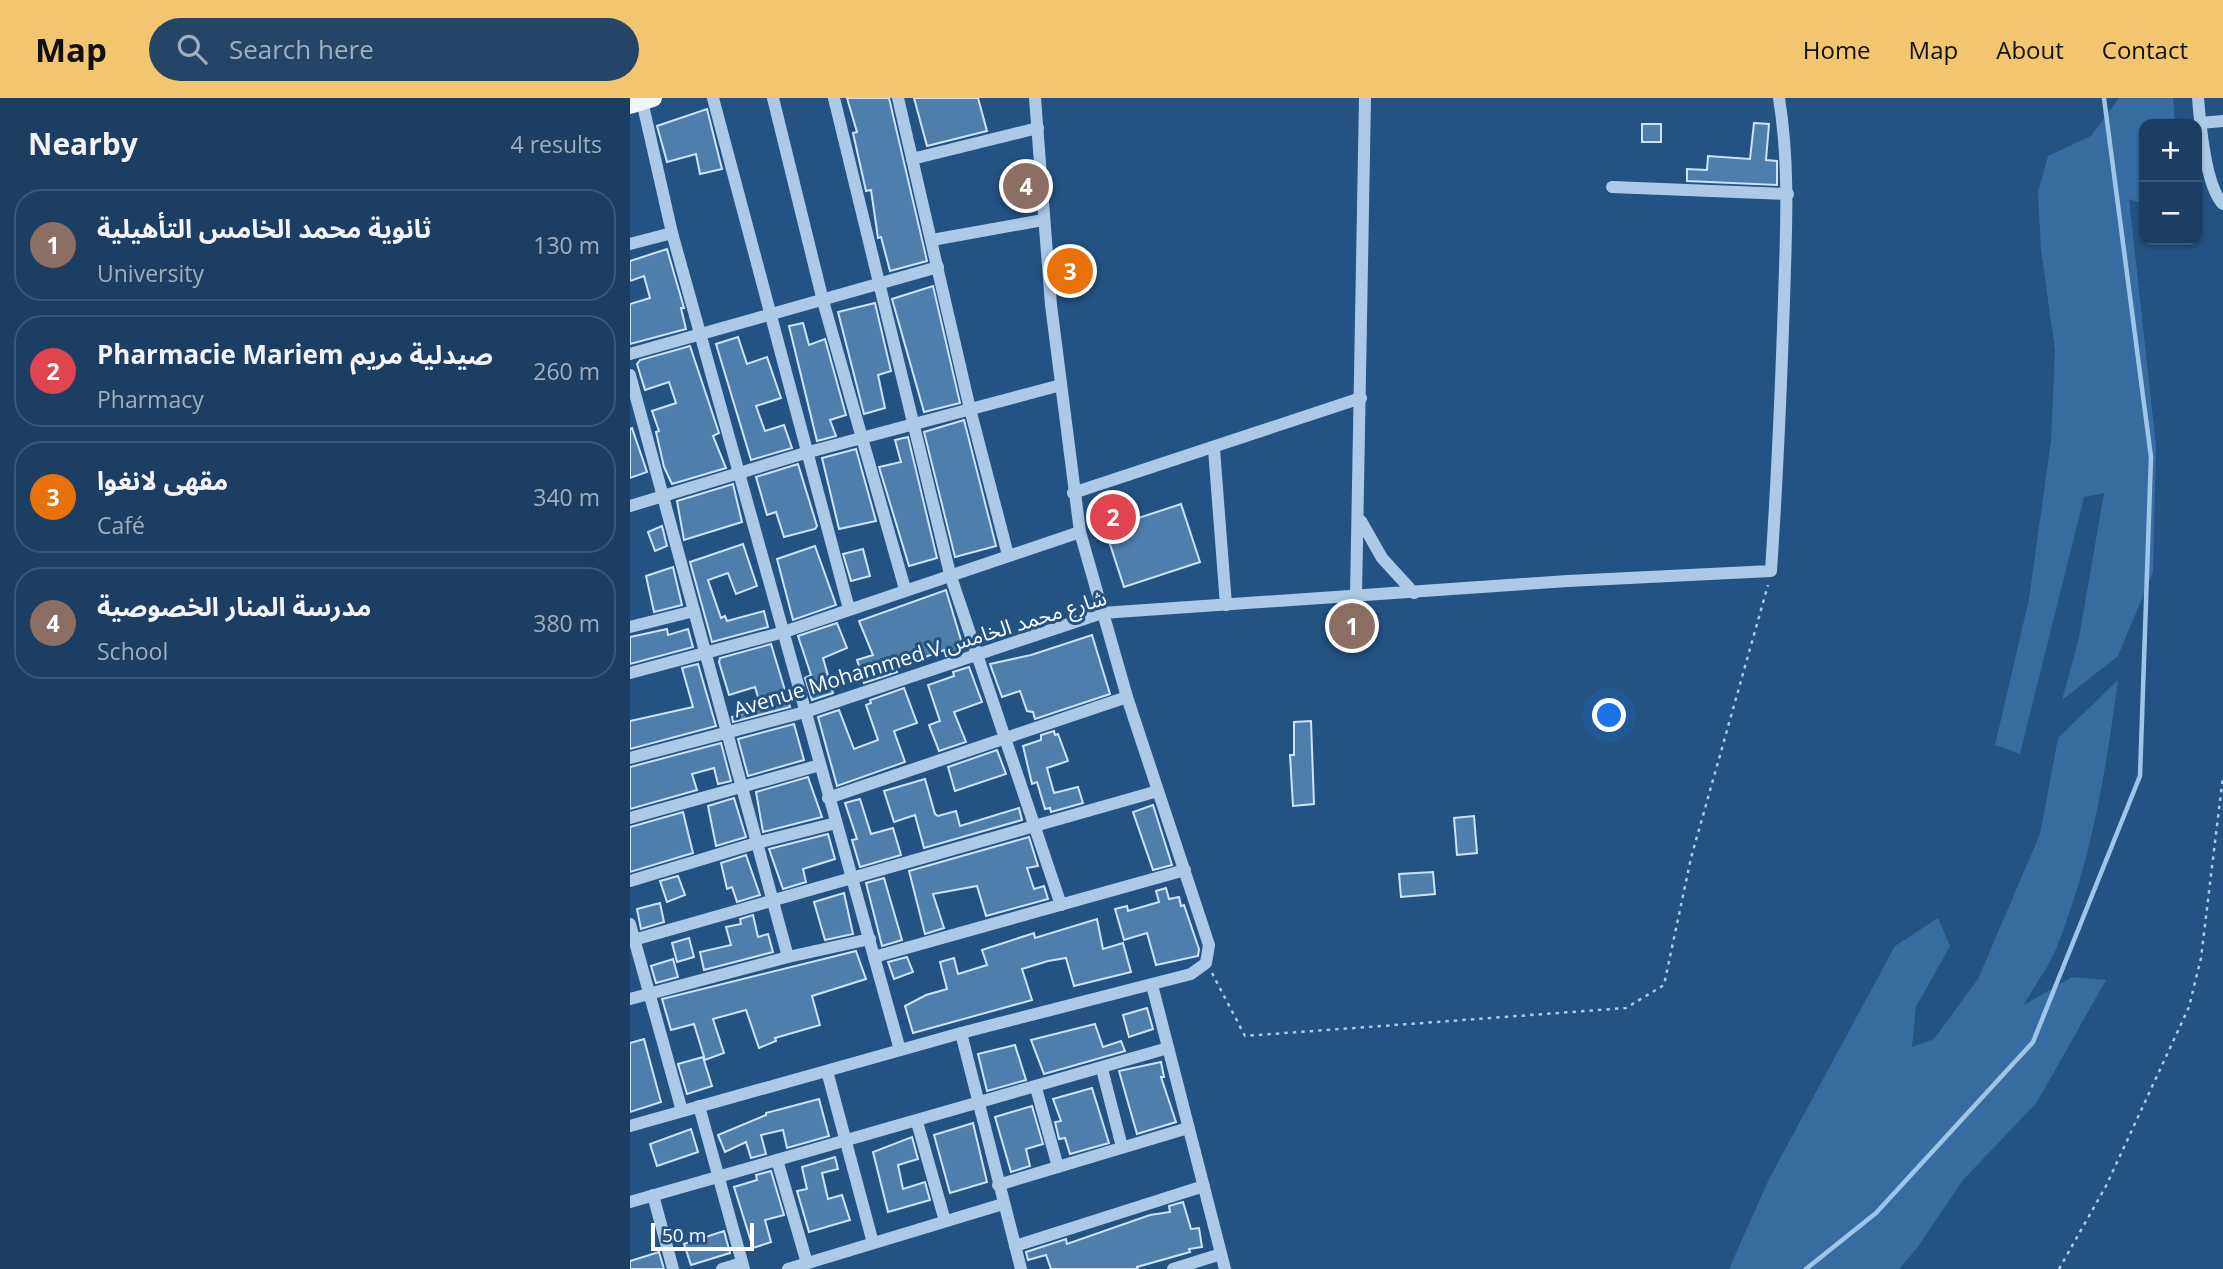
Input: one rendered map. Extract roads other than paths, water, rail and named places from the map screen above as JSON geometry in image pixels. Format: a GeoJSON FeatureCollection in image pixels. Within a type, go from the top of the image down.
{"type":"FeatureCollection","features":[{"type":"Feature","properties":{"kind":"street"},"geometry":{"type":"LineString","coordinates":[[713,98],[768,316],[849,610]]}},
{"type":"Feature","properties":{"kind":"street"},"geometry":{"type":"LineString","coordinates":[[773,98],[823,301],[864,437],[905,589]]}},
{"type":"Feature","properties":{"kind":"street"},"geometry":{"type":"LineString","coordinates":[[834,98],[950,574],[1061,905]]}},
{"type":"Feature","properties":{"kind":"street"},"geometry":{"type":"LineString","coordinates":[[898,98],[970,409],[1008,555]]}},
{"type":"Feature","properties":{"kind":"street"},"geometry":{"type":"LineString","coordinates":[[630,1126],[961,1033],[1152,985],[1197,972],[1206,963],[1209,945],[1127,697],[1080,532],[1073,493],[1043,220],[1035,98]]}},
{"type":"Feature","properties":{"kind":"street"},"geometry":{"type":"LineString","coordinates":[[1356,596],[1365,98]]}},
{"type":"Feature","properties":{"kind":"street"},"geometry":{"type":"LineString","coordinates":[[1612,187],[1788,194],[1787,148],[1779,98]]}},
{"type":"Feature","properties":{"kind":"street"},"geometry":{"type":"LineString","coordinates":[[2198,98],[2200,119]]}},
{"type":"Feature","properties":{"kind":"street"},"geometry":{"type":"LineString","coordinates":[[638,101],[672,233],[900,1050]]}},
{"type":"Feature","properties":{"kind":"street"},"geometry":{"type":"LineString","coordinates":[[2202,123],[2223,121]]}},
{"type":"Feature","properties":{"kind":"street"},"geometry":{"type":"LineString","coordinates":[[912,159],[1038,128]]}},
{"type":"Feature","properties":{"kind":"street"},"geometry":{"type":"LineString","coordinates":[[2202,133],[2213,185],[2223,204]]}},
{"type":"Feature","properties":{"kind":"street","name":"Avenue Mohammed V شارع محمد الخامس"},"geometry":{"type":"LineString","coordinates":[[630,758],[805,712],[1102,614],[1771,571],[1780,426],[1788,194]]}},
{"type":"Feature","properties":{"kind":"street"},"geometry":{"type":"LineString","coordinates":[[932,240],[1043,220]]}},
{"type":"Feature","properties":{"kind":"street"},"geometry":{"type":"LineString","coordinates":[[630,244],[672,233]]}},
{"type":"Feature","properties":{"kind":"street"},"geometry":{"type":"LineString","coordinates":[[630,354],[938,267]]}},
{"type":"Feature","properties":{"kind":"street"},"geometry":{"type":"LineString","coordinates":[[630,375],[788,957]]}},
{"type":"Feature","properties":{"kind":"street"},"geometry":{"type":"LineString","coordinates":[[630,506],[805,453],[1061,385]]}},
{"type":"Feature","properties":{"kind":"street"},"geometry":{"type":"LineString","coordinates":[[1073,493],[1214,449],[1361,398]]}},
{"type":"Feature","properties":{"kind":"street"},"geometry":{"type":"LineString","coordinates":[[1214,449],[1226,605]]}},
{"type":"Feature","properties":{"kind":"street"},"geometry":{"type":"LineString","coordinates":[[1359,516],[1382,558],[1414,593]]}},
{"type":"Feature","properties":{"kind":"street"},"geometry":{"type":"LineString","coordinates":[[630,673],[784,632],[1080,532]]}},
{"type":"Feature","properties":{"kind":"street"},"geometry":{"type":"LineString","coordinates":[[630,627],[694,611]]}},
{"type":"Feature","properties":{"kind":"street"},"geometry":{"type":"LineString","coordinates":[[828,797],[1127,697]]}},
{"type":"Feature","properties":{"kind":"street"},"geometry":{"type":"LineString","coordinates":[[630,818],[820,765]]}},
{"type":"Feature","properties":{"kind":"street"},"geometry":{"type":"LineString","coordinates":[[632,940],[1158,790]]}},
{"type":"Feature","properties":{"kind":"street"},"geometry":{"type":"LineString","coordinates":[[630,881],[756,843],[836,823]]}},
{"type":"Feature","properties":{"kind":"street"},"geometry":{"type":"LineString","coordinates":[[874,957],[1185,870]]}},
{"type":"Feature","properties":{"kind":"street"},"geometry":{"type":"LineString","coordinates":[[630,925],[632,940],[682,1111]]}},
{"type":"Feature","properties":{"kind":"street"},"geometry":{"type":"LineString","coordinates":[[630,999],[788,957],[870,939]]}},
{"type":"Feature","properties":{"kind":"street"},"geometry":{"type":"LineString","coordinates":[[1152,985],[1225,1269]]}},
{"type":"Feature","properties":{"kind":"street"},"geometry":{"type":"LineString","coordinates":[[961,1033],[1021,1269]]}},
{"type":"Feature","properties":{"kind":"street"},"geometry":{"type":"LineString","coordinates":[[630,1202],[978,1105],[1168,1048]]}},
{"type":"Feature","properties":{"kind":"street"},"geometry":{"type":"LineString","coordinates":[[1102,1069],[1122,1147]]}},
{"type":"Feature","properties":{"kind":"street"},"geometry":{"type":"LineString","coordinates":[[827,1071],[873,1243]]}},
{"type":"Feature","properties":{"kind":"street"},"geometry":{"type":"LineString","coordinates":[[1036,1088],[1058,1167]]}},
{"type":"Feature","properties":{"kind":"street"},"geometry":{"type":"LineString","coordinates":[[699,1106],[743,1266],[722,1269]]}},
{"type":"Feature","properties":{"kind":"street"},"geometry":{"type":"LineString","coordinates":[[917,1122],[945,1221]]}},
{"type":"Feature","properties":{"kind":"street"},"geometry":{"type":"LineString","coordinates":[[998,1185],[1188,1128]]}},
{"type":"Feature","properties":{"kind":"street"},"geometry":{"type":"LineString","coordinates":[[777,1160],[807,1263]]}},
{"type":"Feature","properties":{"kind":"street"},"geometry":{"type":"LineString","coordinates":[[1014,1246],[1204,1186]]}},
{"type":"Feature","properties":{"kind":"street"},"geometry":{"type":"LineString","coordinates":[[653,1195],[673,1269]]}},
{"type":"Feature","properties":{"kind":"street"},"geometry":{"type":"LineString","coordinates":[[788,1269],[1003,1205]]}},
{"type":"Feature","properties":{"kind":"street"},"geometry":{"type":"LineString","coordinates":[[1173,1269],[1221,1254]]}},
{"type":"Feature","properties":{"kind":"waterway"},"geometry":{"type":"LineString","coordinates":[[1806,1269],[1876,1213],[2033,1042],[2140,776],[2151,457],[2104,98]]}},
{"type":"Feature","properties":{"kind":"place","name":"مدرسة المنار الخصوصية"},"geometry":{"type":"Point","coordinates":[1026,186]}},
{"type":"Feature","properties":{"kind":"place","name":"مقهى لانغوا"},"geometry":{"type":"Point","coordinates":[1070,271]}},
{"type":"Feature","properties":{"kind":"place","name":"Pharmacie Mariem صيدلية مريم"},"geometry":{"type":"Point","coordinates":[1113,517]}},
{"type":"Feature","properties":{"kind":"place","name":"ثانوية محمد الخامس التأهيلية"},"geometry":{"type":"Point","coordinates":[1352,626]}}]}
